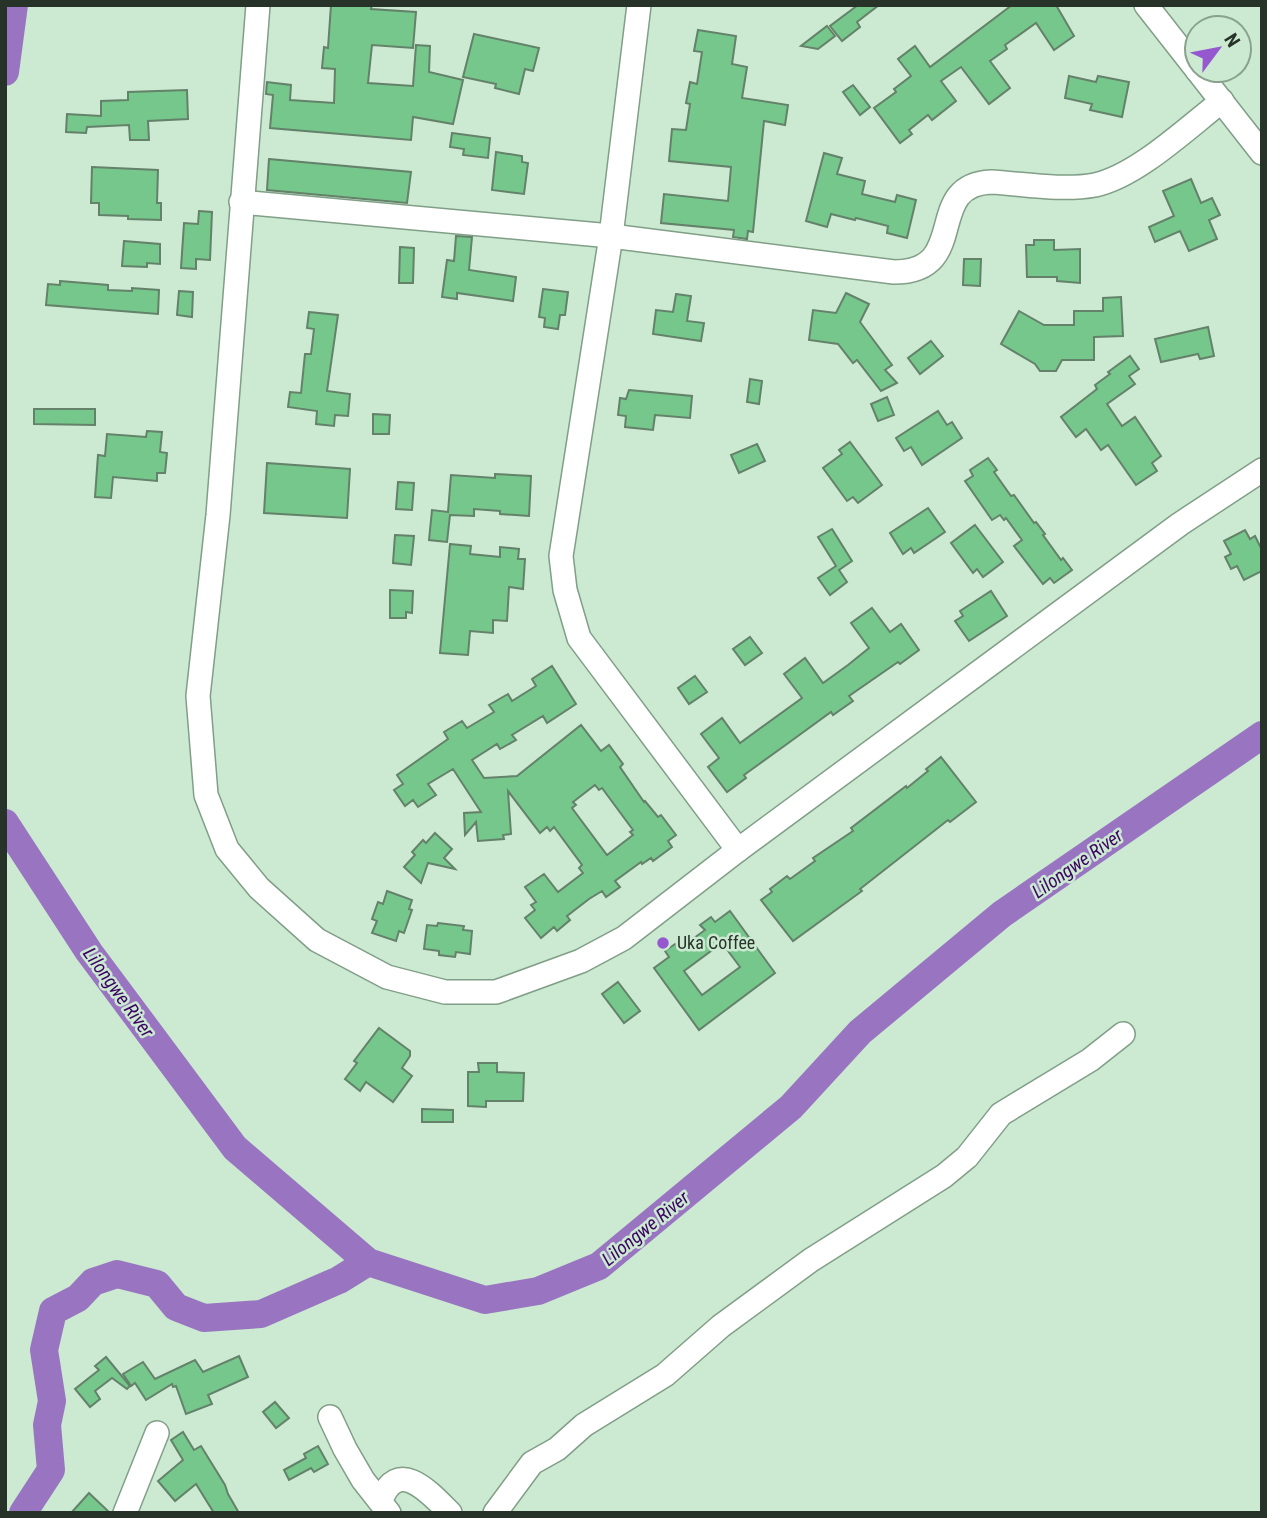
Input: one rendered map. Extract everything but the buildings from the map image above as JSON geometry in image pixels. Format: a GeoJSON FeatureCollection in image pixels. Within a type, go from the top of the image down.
{"type":"FeatureCollection","features":[{"type":"Feature","properties":{"kind":"street"},"geometry":{"type":"LineString","coordinates":[[258,5],[216,528],[198,695],[206,795],[227,849],[259,888],[317,940],[387,977],[445,992],[496,992],[581,961],[624,938],[738,850],[1180,524],[1262,470]]}},
{"type":"Feature","properties":{"kind":"street"},"geometry":{"type":"LineString","coordinates":[[639,5],[611,236],[561,556],[565,590],[579,638],[738,850]]}},
{"type":"Feature","properties":{"kind":"street"},"geometry":{"type":"LineString","coordinates":[[1146,5],[1183,52]]}},
{"type":"Feature","properties":{"kind":"street"},"geometry":{"type":"LineString","coordinates":[[1208,84],[1262,153]]}},
{"type":"Feature","properties":{"kind":"street"},"geometry":{"type":"LineString","coordinates":[[241,202],[611,236],[908,272],[920,269],[938,253],[953,204],[967,188],[991,182],[1077,187],[1097,184],[1135,167],[1222,102]]}},
{"type":"Feature","properties":{"kind":"street"},"geometry":{"type":"LineString","coordinates":[[495,1513],[532,1463],[557,1449],[584,1425],[665,1375],[721,1326],[811,1260],[944,1176],[967,1157],[1001,1114],[1090,1060],[1123,1034]]}},
{"type":"Feature","properties":{"kind":"street"},"geometry":{"type":"LineString","coordinates":[[330,1418],[363,1480],[385,1506]]}},
{"type":"Feature","properties":{"kind":"street"},"geometry":{"type":"LineString","coordinates":[[125,1513],[157,1433]]}},
{"type":"Feature","properties":{"kind":"street"},"geometry":{"type":"LineString","coordinates":[[385,1506],[385,1489],[394,1482],[411,1480],[425,1488],[450,1513]]}},
{"type":"Feature","properties":{"kind":"waterway","name":"Lilongwe River"},"geometry":{"type":"LineString","coordinates":[[5,72],[14,5]]}},
{"type":"Feature","properties":{"kind":"waterway","name":"Lilongwe River"},"geometry":{"type":"LineString","coordinates":[[5,823],[89,952],[235,1148],[368,1262],[485,1300],[538,1291],[599,1266],[791,1107],[860,1032],[1002,914],[1262,735]]}},
{"type":"Feature","properties":{"kind":"waterway"},"geometry":{"type":"LineString","coordinates":[[23,1513],[51,1470],[47,1425],[52,1401],[44,1350],[53,1311],[78,1298],[93,1282],[117,1274],[157,1284],[176,1307],[204,1318],[261,1314],[339,1280],[368,1262]]}},
{"type":"Feature","properties":{"kind":"place","name":"Uka Coffee"},"geometry":{"type":"Point","coordinates":[663,943]}}]}
